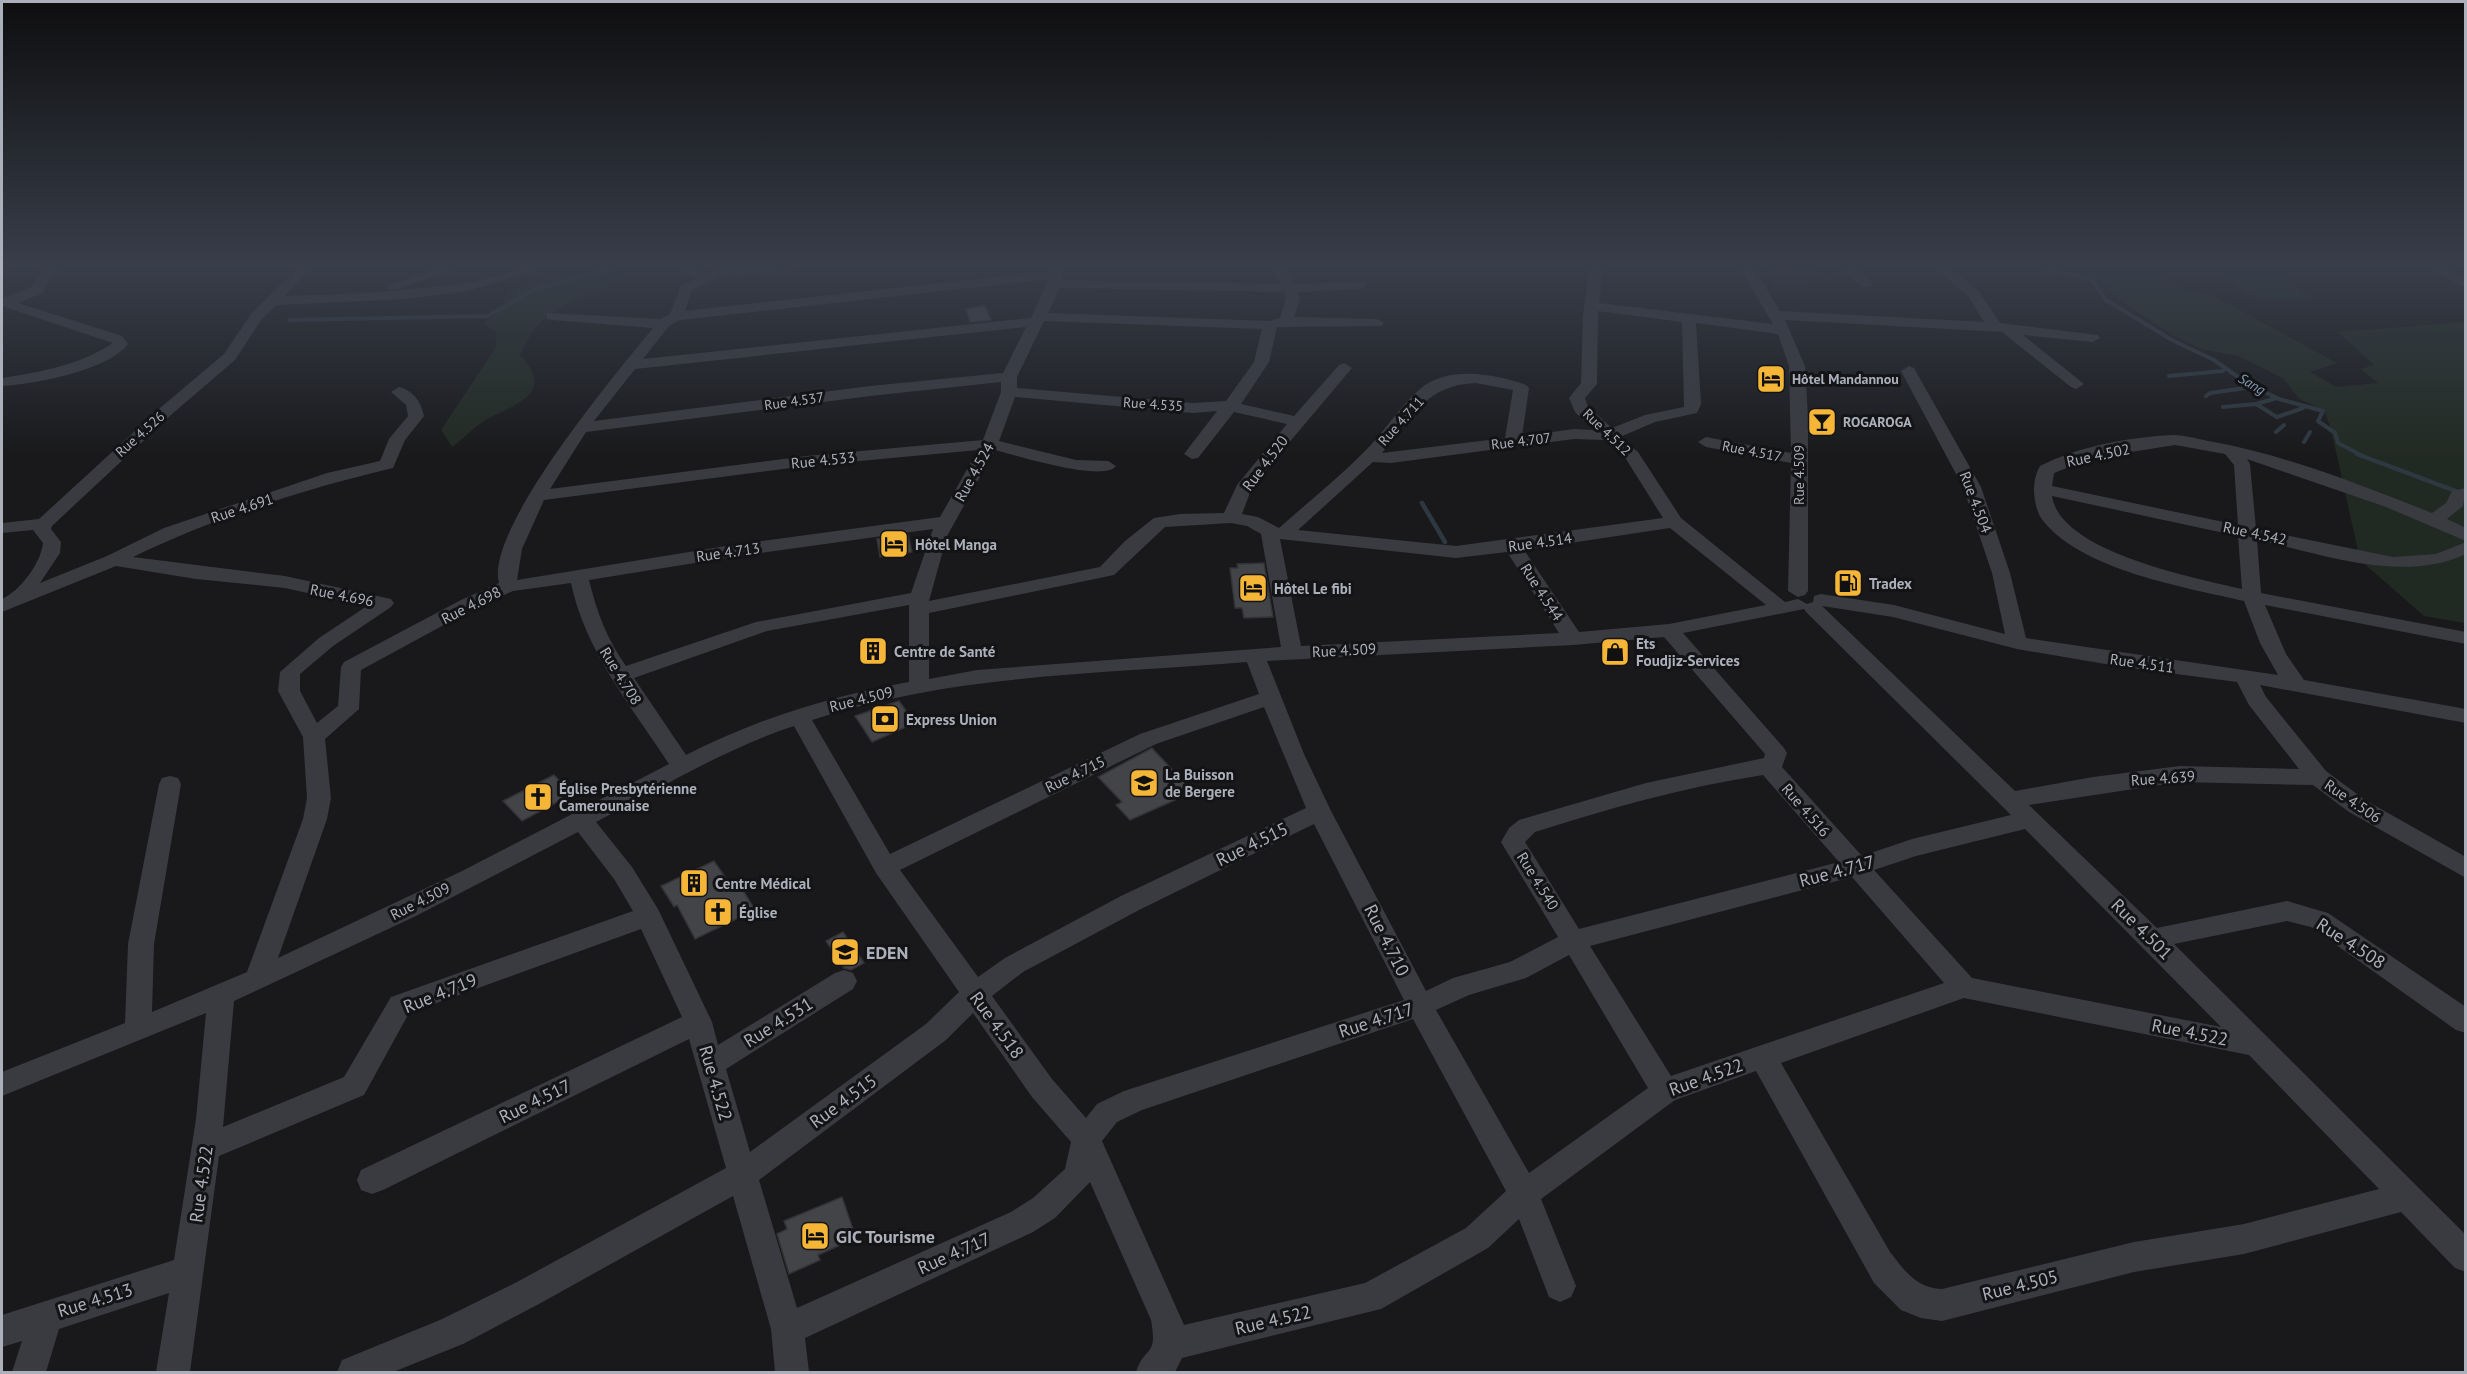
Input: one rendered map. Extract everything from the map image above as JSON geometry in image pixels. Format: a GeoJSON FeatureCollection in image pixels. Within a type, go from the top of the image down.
{"type":"FeatureCollection","features":[{"type":"Feature","properties":{"kind":"street"},"geometry":{"type":"LineString","coordinates":[[2,382],[78,364],[111,352],[121,344],[117,339],[86,329]]}},
{"type":"Feature","properties":{"kind":"street","name":"Rue 4.526"},"geometry":{"type":"LineString","coordinates":[[44,524],[157,418],[230,357],[247,329]]}},
{"type":"Feature","properties":{"kind":"street","name":"Rue 4.698"},"geometry":{"type":"LineString","coordinates":[[314,738],[348,709],[351,667],[468,604],[511,585],[507,581],[513,549],[537,496],[580,428],[662,329]]}},
{"type":"Feature","properties":{"kind":"street"},"geometry":{"type":"LineString","coordinates":[[632,365],[956,329]]}},
{"type":"Feature","properties":{"kind":"street","name":"Rue 4.524"},"geometry":{"type":"LineString","coordinates":[[920,685],[919,603],[938,536],[990,444],[1009,385],[1034,329]]}},
{"type":"Feature","properties":{"kind":"street"},"geometry":{"type":"LineString","coordinates":[[1192,454],[1204,435],[1249,385],[1264,360],[1269,329]]}},
{"type":"Feature","properties":{"kind":"street","name":"Rue 4.512"},"geometry":{"type":"LineString","coordinates":[[1591,329],[1589,384],[1577,398],[1581,409],[1632,456],[1674,522]]}},
{"type":"Feature","properties":{"kind":"street","name":"Rue 4.707"},"geometry":{"type":"LineString","coordinates":[[1369,457],[1391,458],[1574,434],[1610,435],[1651,418],[1679,414],[1693,408],[1689,329]]}},
{"type":"Feature","properties":{"kind":"street","name":"Rue 4.509"},"geometry":{"type":"LineString","coordinates":[[2,1084],[221,995],[399,912],[682,766],[756,731],[857,698],[920,685],[977,677],[1255,655],[1573,639],[1669,630],[1802,602],[1797,366],[1783,329]]}},
{"type":"Feature","properties":{"kind":"street"},"geometry":{"type":"LineString","coordinates":[[2002,329],[2076,384]]}},
{"type":"Feature","properties":{"kind":"street"},"geometry":{"type":"LineString","coordinates":[[2011,329],[2093,338]]}},
{"type":"Feature","properties":{"kind":"street","name":"Rue 4.520"},"geometry":{"type":"LineString","coordinates":[[1231,518],[1243,489],[1344,368]]}},
{"type":"Feature","properties":{"kind":"street","name":"Rue 4.504"},"geometry":{"type":"LineString","coordinates":[[1909,371],[1972,487],[2001,573],[2017,643]]}},
{"type":"Feature","properties":{"kind":"street","name":"Rue 4.711"},"geometry":{"type":"LineString","coordinates":[[1369,457],[1431,389],[1471,378],[1500,381],[1521,388],[1513,442]]}},
{"type":"Feature","properties":{"kind":"street","name":"Rue 4.535"},"geometry":{"type":"LineString","coordinates":[[1009,385],[1193,408],[1230,406],[1297,422]]}},
{"type":"Feature","properties":{"kind":"street","name":"Rue 4.537"},"geometry":{"type":"LineString","coordinates":[[580,428],[870,391],[1009,385]]}},
{"type":"Feature","properties":{"kind":"street","name":"Rue 4.691"},"geometry":{"type":"LineString","coordinates":[[20,598],[114,560],[159,536],[333,477],[387,464],[397,439],[416,416],[413,403],[399,392]]}},
{"type":"Feature","properties":{"kind":"street","name":"Rue 4.502"},"geometry":{"type":"LineString","coordinates":[[2042,489],[2046,470],[2072,458],[2175,440],[2230,450]]}},
{"type":"Feature","properties":{"kind":"street","name":"Rue 4.517"},"geometry":{"type":"LineString","coordinates":[[1706,442],[1799,460]]}},
{"type":"Feature","properties":{"kind":"street","name":"Rue 4.533"},"geometry":{"type":"LineString","coordinates":[[537,496],[806,461],[990,444],[1076,465],[1108,466]]}},
{"type":"Feature","properties":{"kind":"street"},"geometry":{"type":"LineString","coordinates":[[2230,450],[2266,459],[2433,520],[2466,536]]}},
{"type":"Feature","properties":{"kind":"street"},"geometry":{"type":"LineString","coordinates":[[2230,450],[2242,464],[2252,597],[2272,652],[2282,669],[2296,685]]}},
{"type":"Feature","properties":{"kind":"street"},"geometry":{"type":"LineString","coordinates":[[1277,533],[1369,457]]}},
{"type":"Feature","properties":{"kind":"street"},"geometry":{"type":"LineString","coordinates":[[2042,489],[2050,518],[2067,533],[2094,549],[2175,578],[2252,597],[2466,638]]}},
{"type":"Feature","properties":{"kind":"street","name":"Rue 4.542"},"geometry":{"type":"LineString","coordinates":[[2042,489],[2393,563],[2440,559],[2466,547]]}},
{"type":"Feature","properties":{"kind":"street"},"geometry":{"type":"LineString","coordinates":[[2433,520],[2454,506],[2458,495],[2466,493]]}},
{"type":"Feature","properties":{"kind":"street"},"geometry":{"type":"LineString","coordinates":[[622,675],[763,626],[1100,573],[1107,571],[1132,545],[1163,521],[1231,518],[1252,522],[1277,533]]}},
{"type":"Feature","properties":{"kind":"street","name":"Rue 4.713"},"geometry":{"type":"LineString","coordinates":[[511,585],[520,586],[732,551],[946,522]]}},
{"type":"Feature","properties":{"kind":"street"},"geometry":{"type":"LineString","coordinates":[[1674,522],[1802,602]]}},
{"type":"Feature","properties":{"kind":"street","name":"Rue 4.514"},"geometry":{"type":"LineString","coordinates":[[1277,533],[1437,551],[1512,546],[1674,522]]}},
{"type":"Feature","properties":{"kind":"street"},"geometry":{"type":"LineString","coordinates":[[2,528],[44,524],[42,530],[52,542],[51,553],[20,598],[2,606]]}},
{"type":"Feature","properties":{"kind":"street"},"geometry":{"type":"LineString","coordinates":[[1277,533],[1292,653]]}},
{"type":"Feature","properties":{"kind":"street","name":"Rue 4.544"},"geometry":{"type":"LineString","coordinates":[[1512,546],[1573,639]]}},
{"type":"Feature","properties":{"kind":"street","name":"Rue 4.696"},"geometry":{"type":"LineString","coordinates":[[114,560],[196,573],[285,582],[328,593],[384,603],[374,612],[326,642],[290,672],[289,691],[314,738]]}},
{"type":"Feature","properties":{"kind":"street","name":"Rue 4.708"},"geometry":{"type":"LineString","coordinates":[[579,576],[586,609],[597,635],[634,697],[682,766]]}},
{"type":"Feature","properties":{"kind":"street","name":"Rue 4.511"},"geometry":{"type":"LineString","coordinates":[[1802,602],[1894,611],[2017,643],[2123,662],[2245,676],[2466,716]]}},
{"type":"Feature","properties":{"kind":"street","name":"Rue 4.501"},"geometry":{"type":"LineString","coordinates":[[1802,602],[2152,939],[2466,1257]]}},
{"type":"Feature","properties":{"kind":"street"},"geometry":{"type":"LineString","coordinates":[[1669,630],[1776,753],[1775,761],[1768,766]]}},
{"type":"Feature","properties":{"kind":"street","name":"Rue 4.710"},"geometry":{"type":"LineString","coordinates":[[1255,655],[1293,754],[1319,811],[1420,1006],[1524,1194],[1560,1286]]}},
{"type":"Feature","properties":{"kind":"street","name":"Rue 4.506"},"geometry":{"type":"LineString","coordinates":[[2245,676],[2257,700],[2318,777],[2357,806],[2466,869]]}},
{"type":"Feature","properties":{"kind":"street","name":"Rue 4.715"},"geometry":{"type":"LineString","coordinates":[[885,867],[1148,739],[1272,697]]}},
{"type":"Feature","properties":{"kind":"street","name":"Rue 4.518"},"geometry":{"type":"LineString","coordinates":[[799,716],[885,867],[1042,1088],[1086,1138],[1167,1320],[1172,1344]]}},
{"type":"Feature","properties":{"kind":"street"},"geometry":{"type":"LineString","coordinates":[[258,978],[315,819],[319,798],[314,738]]}},
{"type":"Feature","properties":{"kind":"street","name":"Rue 4.516"},"geometry":{"type":"LineString","coordinates":[[1768,766],[1855,867],[1964,987]]}},
{"type":"Feature","properties":{"kind":"street","name":"Rue 4.540"},"geometry":{"type":"LineString","coordinates":[[1665,1091],[1575,939],[1513,842],[1517,834],[1527,826],[1666,784],[1713,773],[1768,766]]}},
{"type":"Feature","properties":{"kind":"street","name":"Rue 4.639"},"geometry":{"type":"LineString","coordinates":[[2010,800],[2093,785],[2173,775],[2318,777]]}},
{"type":"Feature","properties":{"kind":"street"},"geometry":{"type":"LineString","coordinates":[[138,1029],[141,944],[170,784]]}},
{"type":"Feature","properties":{"kind":"street","name":"Rue 4.515"},"geometry":{"type":"LineString","coordinates":[[354,1372],[451,1332],[528,1293],[742,1175],[936,1032],[974,995],[1014,965],[1130,903],[1319,811]]}},
{"type":"Feature","properties":{"kind":"street","name":"Rue 4.522"},"geometry":{"type":"LineString","coordinates":[[581,819],[623,873],[649,916],[698,1022],[787,1329],[792,1372]]}},
{"type":"Feature","properties":{"kind":"street","name":"Rue 4.717"},"geometry":{"type":"LineString","coordinates":[[787,1329],[1022,1222],[1036,1213],[1078,1176],[1086,1138],[1107,1113],[1134,1100],[1420,1006],[1462,986],[1517,971],[1575,939],[1855,867],[1922,845],[2030,820]]}},
{"type":"Feature","properties":{"kind":"street","name":"Rue 4.508"},"geometry":{"type":"LineString","coordinates":[[2152,939],[2287,911],[2303,913],[2319,920],[2466,1022]]}},
{"type":"Feature","properties":{"kind":"street","name":"Rue 4.719"},"geometry":{"type":"LineString","coordinates":[[206,1148],[354,1086],[400,1005],[649,916]]}},
{"type":"Feature","properties":{"kind":"street","name":"Rue 4.531"},"geometry":{"type":"LineString","coordinates":[[711,1064],[844,981]]}},
{"type":"Feature","properties":{"kind":"street","name":"Rue 4.522"},"geometry":{"type":"LineString","coordinates":[[1172,1344],[1370,1298],[1477,1238],[1524,1194],[1665,1091],[1964,987],[2256,1045]]}},
{"type":"Feature","properties":{"kind":"street","name":"Rue 4.522"},"geometry":{"type":"LineString","coordinates":[[172,1372],[206,1148],[221,995]]}},
{"type":"Feature","properties":{"kind":"street","name":"Rue 4.517"},"geometry":{"type":"LineString","coordinates":[[372,1180],[698,1022]]}},
{"type":"Feature","properties":{"kind":"street","name":"Rue 4.505"},"geometry":{"type":"LineString","coordinates":[[1763,1057],[1879,1263],[1894,1284],[1926,1305],[1942,1305],[2134,1257],[2244,1239],[2407,1196]]}},
{"type":"Feature","properties":{"kind":"street","name":"Rue 4.513"},"geometry":{"type":"LineString","coordinates":[[2,1331],[188,1271]]}},
{"type":"Feature","properties":{"kind":"street"},"geometry":{"type":"LineString","coordinates":[[29,1372],[47,1315]]}},
{"type":"Feature","properties":{"kind":"street"},"geometry":{"type":"LineString","coordinates":[[1153,1372],[1160,1368],[1172,1344]]}},
{"type":"Feature","properties":{"kind":"shaded area"},"geometry":{"type":"Polygon","coordinates":[[[492,329],[535,329],[520,355],[531,369],[534,381],[532,390],[526,398],[481,423],[452,447],[441,430],[496,347],[496,332],[492,329]]]}},
{"type":"Feature","properties":{"kind":"shaded area"},"geometry":{"type":"Polygon","coordinates":[[[2163,329],[2275,329],[2337,363],[2310,372],[2337,387],[2378,383],[2360,369],[2374,365],[2338,332],[2375,329],[2465,329],[2465,623],[2424,616],[2360,560],[2331,429],[2324,410],[2299,399],[2284,379],[2255,364],[2238,356],[2201,349],[2163,329]]]}},
{"type":"Feature","properties":{"kind":"building","name":"Hôtel Mandannou"},"geometry":{"type":"Polygon","coordinates":[[[1760,371],[1780,373],[1782,387],[1761,386],[1760,371]]]}},
{"type":"Feature","properties":{"kind":"building","name":"Hôtel Manga"},"geometry":{"type":"Polygon","coordinates":[[[908,535],[912,552],[880,557],[877,539],[908,535]]]}},
{"type":"Feature","properties":{"kind":"building","name":"Hôtel Le fibi"},"geometry":{"type":"Polygon","coordinates":[[[1264,563],[1273,617],[1244,618],[1242,608],[1235,608],[1230,568],[1238,568],[1237,564],[1264,563]]]}},
{"type":"Feature","properties":{"kind":"building","name":"Express Union"},"geometry":{"type":"Polygon","coordinates":[[[899,701],[915,723],[872,742],[855,716],[899,701]]]}},
{"type":"Feature","properties":{"kind":"building","name":"La Buisson de Bergere"},"geometry":{"type":"Polygon","coordinates":[[[1152,748],[1193,792],[1130,820],[1116,805],[1122,802],[1098,777],[1152,748]]]}},
{"type":"Feature","properties":{"kind":"building","name":"Église Presbytérienne Camerounaise"},"geometry":{"type":"Polygon","coordinates":[[[554,775],[572,794],[522,821],[503,801],[554,775]]]}},
{"type":"Feature","properties":{"kind":"building"},"geometry":{"type":"Polygon","coordinates":[[[714,861],[734,890],[741,887],[755,910],[695,939],[677,905],[674,907],[661,886],[714,861]]]}},
{"type":"Feature","properties":{"kind":"building","name":"EDEN"},"geometry":{"type":"Polygon","coordinates":[[[843,932],[864,963],[851,970],[844,968],[826,941],[843,932]]]}},
{"type":"Feature","properties":{"kind":"building","name":"GIC Tourisme"},"geometry":{"type":"Polygon","coordinates":[[[842,1197],[856,1238],[818,1255],[820,1260],[789,1274],[777,1234],[787,1229],[784,1221],[842,1197]]]}},
{"type":"Feature","properties":{"kind":"waterway","name":"Sang"},"geometry":{"type":"LineString","coordinates":[[2154,329],[2214,360],[2248,384],[2277,398]]}},
{"type":"Feature","properties":{"kind":"waterway"},"geometry":{"type":"LineString","coordinates":[[2169,376],[2223,371]]}},
{"type":"Feature","properties":{"kind":"waterway"},"geometry":{"type":"LineString","coordinates":[[2206,396],[2210,393],[2252,387]]}},
{"type":"Feature","properties":{"kind":"waterway"},"geometry":{"type":"LineString","coordinates":[[2256,404],[2277,398]]}},
{"type":"Feature","properties":{"kind":"waterway","name":"Sang"},"geometry":{"type":"LineString","coordinates":[[2277,398],[2323,411],[2318,421],[2335,433],[2338,443],[2361,455]]}},
{"type":"Feature","properties":{"kind":"waterway"},"geometry":{"type":"LineString","coordinates":[[2223,407],[2256,404]]}},
{"type":"Feature","properties":{"kind":"waterway"},"geometry":{"type":"LineString","coordinates":[[2256,404],[2277,417],[2303,408]]}},
{"type":"Feature","properties":{"kind":"waterway"},"geometry":{"type":"LineString","coordinates":[[2276,432],[2284,425]]}},
{"type":"Feature","properties":{"kind":"waterway"},"geometry":{"type":"LineString","coordinates":[[2304,442],[2310,432]]}},
{"type":"Feature","properties":{"kind":"waterway","name":"Sang"},"geometry":{"type":"LineString","coordinates":[[2357,454],[2466,495]]}},
{"type":"Feature","properties":{"kind":"waterway"},"geometry":{"type":"LineString","coordinates":[[1422,503],[1445,542]]}},
{"type":"Feature","properties":{"kind":"place","name":"Hôtel Mandannou"},"geometry":{"type":"Point","coordinates":[1771,379]}},
{"type":"Feature","properties":{"kind":"place","name":"ROGAROGA"},"geometry":{"type":"Point","coordinates":[1822,422]}},
{"type":"Feature","properties":{"kind":"place","name":"Hôtel Manga"},"geometry":{"type":"Point","coordinates":[894,544]}},
{"type":"Feature","properties":{"kind":"place","name":"Tradex"},"geometry":{"type":"Point","coordinates":[1848,583]}},
{"type":"Feature","properties":{"kind":"place","name":"Hôtel Le fibi"},"geometry":{"type":"Point","coordinates":[1253,588]}},
{"type":"Feature","properties":{"kind":"place","name":"Centre de Santé"},"geometry":{"type":"Point","coordinates":[873,651]}},
{"type":"Feature","properties":{"kind":"place","name":"Ets Foudjiz-Services"},"geometry":{"type":"Point","coordinates":[1615,652]}},
{"type":"Feature","properties":{"kind":"place","name":"Express Union"},"geometry":{"type":"Point","coordinates":[885,719]}},
{"type":"Feature","properties":{"kind":"place","name":"La Buisson de Bergere"},"geometry":{"type":"Point","coordinates":[1144,783]}},
{"type":"Feature","properties":{"kind":"place","name":"Église Presbytérienne Camerounaise"},"geometry":{"type":"Point","coordinates":[538,797]}},
{"type":"Feature","properties":{"kind":"place","name":"Centre Médical"},"geometry":{"type":"Point","coordinates":[694,883]}},
{"type":"Feature","properties":{"kind":"place","name":"Église"},"geometry":{"type":"Point","coordinates":[718,912]}},
{"type":"Feature","properties":{"kind":"place","name":"EDEN"},"geometry":{"type":"Point","coordinates":[845,952]}},
{"type":"Feature","properties":{"kind":"place","name":"GIC Tourisme"},"geometry":{"type":"Point","coordinates":[815,1236]}}]}
